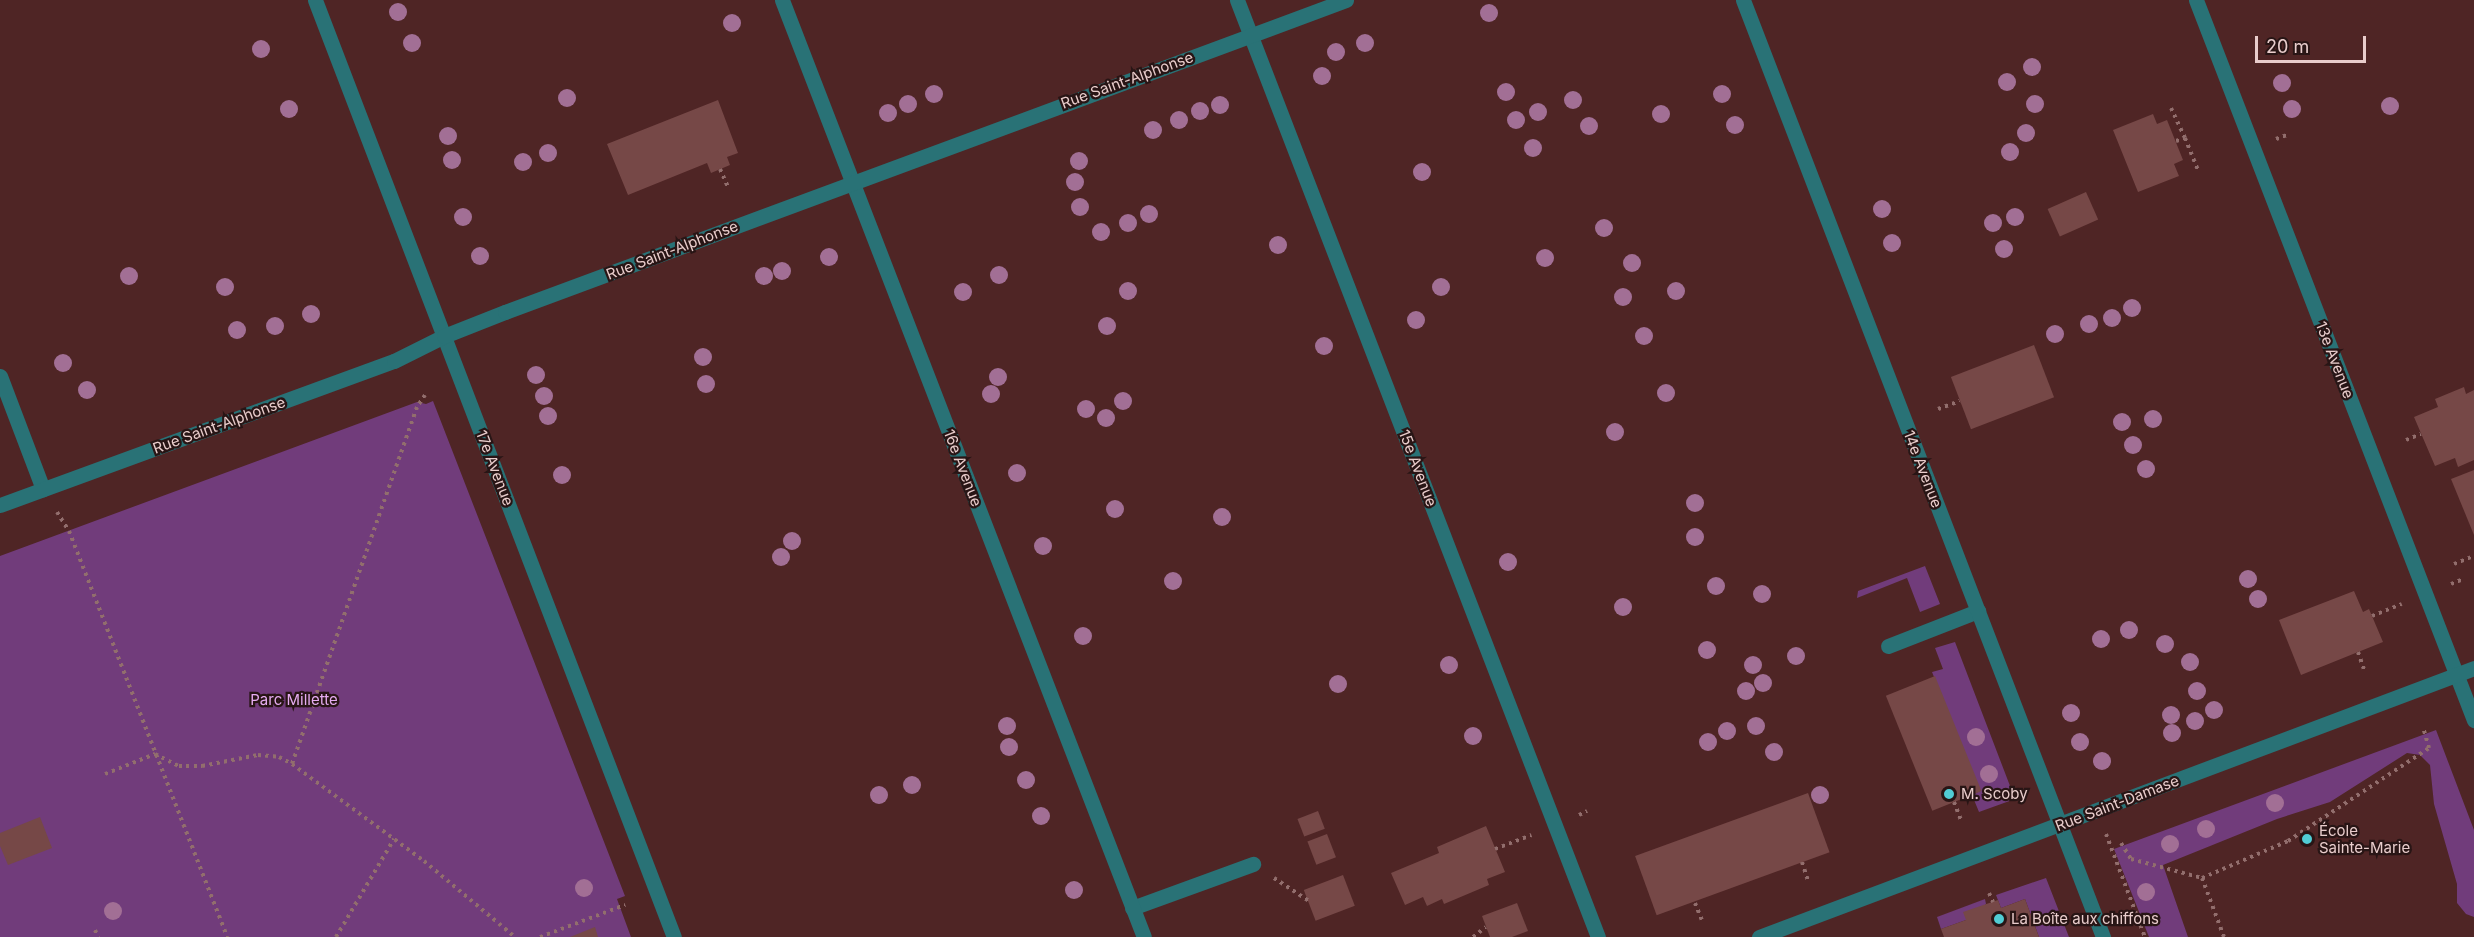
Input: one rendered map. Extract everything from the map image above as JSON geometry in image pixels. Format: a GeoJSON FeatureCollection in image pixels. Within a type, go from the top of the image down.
{"type":"FeatureCollection","features":[{"type":"Feature","properties":{"kind":"street","name":"17e Avenue"},"geometry":{"type":"LineString","coordinates":[[315,0],[674,937]]}},
{"type":"Feature","properties":{"kind":"street","name":"16e Avenue"},"geometry":{"type":"LineString","coordinates":[[782,0],[1144,937]]}},
{"type":"Feature","properties":{"kind":"street","name":"15e Avenue"},"geometry":{"type":"LineString","coordinates":[[1237,0],[1598,937]]}},
{"type":"Feature","properties":{"kind":"street","name":"Rue Saint-Alphonse"},"geometry":{"type":"LineString","coordinates":[[0,506],[393,361],[444,336],[852,182],[1346,0]]}},
{"type":"Feature","properties":{"kind":"street","name":"14e Avenue"},"geometry":{"type":"LineString","coordinates":[[1743,0],[2103,937]]}},
{"type":"Feature","properties":{"kind":"street","name":"13e Avenue"},"geometry":{"type":"LineString","coordinates":[[2196,0],[2474,720]]}},
{"type":"Feature","properties":{"kind":"street"},"geometry":{"type":"LineString","coordinates":[[0,376],[43,489]]}},
{"type":"Feature","properties":{"kind":"street"},"geometry":{"type":"LineString","coordinates":[[1888,646],[1978,611]]}},
{"type":"Feature","properties":{"kind":"street","name":"Rue Saint-Damase"},"geometry":{"type":"LineString","coordinates":[[1759,937],[2474,668]]}},
{"type":"Feature","properties":{"kind":"street"},"geometry":{"type":"LineString","coordinates":[[1132,908],[1253,864]]}},
{"type":"Feature","properties":{"kind":"path"},"geometry":{"type":"LineString","coordinates":[[2171,108],[2198,171]]}},
{"type":"Feature","properties":{"kind":"path"},"geometry":{"type":"LineString","coordinates":[[2176,141],[2185,138]]}},
{"type":"Feature","properties":{"kind":"path"},"geometry":{"type":"LineString","coordinates":[[720,169],[729,189]]}},
{"type":"Feature","properties":{"kind":"path"},"geometry":{"type":"LineString","coordinates":[[292,764],[417,407],[425,395]]}},
{"type":"Feature","properties":{"kind":"path"},"geometry":{"type":"LineString","coordinates":[[1938,410],[1960,401]]}},
{"type":"Feature","properties":{"kind":"path"},"geometry":{"type":"LineString","coordinates":[[2406,440],[2421,434]]}},
{"type":"Feature","properties":{"kind":"path"},"geometry":{"type":"LineString","coordinates":[[67,527],[226,937]]}},
{"type":"Feature","properties":{"kind":"path"},"geometry":{"type":"LineString","coordinates":[[2454,564],[2474,556]]}},
{"type":"Feature","properties":{"kind":"path"},"geometry":{"type":"LineString","coordinates":[[2358,652],[2365,672]]}},
{"type":"Feature","properties":{"kind":"path"},"geometry":{"type":"LineString","coordinates":[[2121,843],[2131,859],[2202,878],[2288,841],[2428,748],[2424,730]]}},
{"type":"Feature","properties":{"kind":"path"},"geometry":{"type":"LineString","coordinates":[[105,774],[155,754],[179,766],[202,765],[258,755],[279,757],[292,764],[394,839],[515,937]]}},
{"type":"Feature","properties":{"kind":"path"},"geometry":{"type":"LineString","coordinates":[[1954,802],[1962,823]]}},
{"type":"Feature","properties":{"kind":"path"},"geometry":{"type":"LineString","coordinates":[[336,937],[394,839]]}},
{"type":"Feature","properties":{"kind":"path"},"geometry":{"type":"LineString","coordinates":[[2112,848],[2145,937]]}},
{"type":"Feature","properties":{"kind":"path"},"geometry":{"type":"LineString","coordinates":[[1802,862],[1808,881]]}},
{"type":"Feature","properties":{"kind":"path"},"geometry":{"type":"LineString","coordinates":[[1253,864],[1309,901]]}},
{"type":"Feature","properties":{"kind":"path"},"geometry":{"type":"LineString","coordinates":[[2202,878],[2224,937]]}},
{"type":"Feature","properties":{"kind":"path"},"geometry":{"type":"LineString","coordinates":[[1989,893],[1993,902]]}},
{"type":"Feature","properties":{"kind":"path"},"geometry":{"type":"LineString","coordinates":[[1695,903],[1702,920]]}},
{"type":"Feature","properties":{"kind":"path"},"geometry":{"type":"LineString","coordinates":[[540,937],[624,905]]}},
{"type":"Feature","properties":{"kind":"path"},"geometry":{"type":"LineString","coordinates":[[1473,937],[1486,927]]}},
{"type":"Feature","properties":{"kind":"path"},"geometry":{"type":"LineString","coordinates":[[95,930],[98,937]]}},
{"type":"Feature","properties":{"kind":"green space","name":"Parc Millette"},"geometry":{"type":"Polygon","coordinates":[[[433,401],[625,896],[617,899],[631,937],[0,937],[0,556],[417,402],[426,404],[433,401]]]}},
{"type":"Feature","properties":{"kind":"green space"},"geometry":{"type":"Polygon","coordinates":[[[1925,566],[1940,604],[1920,612],[1907,578],[1857,598],[1858,591],[1925,566]]]}},
{"type":"Feature","properties":{"kind":"green space"},"geometry":{"type":"Polygon","coordinates":[[[1955,642],[2015,799],[1979,812],[1972,795],[1980,791],[1932,672],[1943,669],[1935,648],[1955,642]]]}},
{"type":"Feature","properties":{"kind":"green space"},"geometry":{"type":"Polygon","coordinates":[[[2436,730],[2474,830],[2474,917],[2466,914],[2457,903],[2457,884],[2434,804],[2430,765],[2420,755],[2407,753],[2330,802],[2277,819],[2163,865],[2188,937],[2149,937],[2114,849],[2436,730]]]}},
{"type":"Feature","properties":{"kind":"green space"},"geometry":{"type":"Polygon","coordinates":[[[2046,878],[2069,937],[2039,937],[2025,899],[2001,908],[1996,895],[2046,878]]]}},
{"type":"Feature","properties":{"kind":"green space"},"geometry":{"type":"Polygon","coordinates":[[[1985,899],[1986,904],[1966,920],[1941,929],[1937,917],[1985,899]]]}},
{"type":"Feature","properties":{"kind":"building"},"geometry":{"type":"Polygon","coordinates":[[[718,100],[738,153],[727,157],[730,165],[711,173],[707,163],[628,195],[607,144],[718,100]]]}},
{"type":"Feature","properties":{"kind":"building"},"geometry":{"type":"Polygon","coordinates":[[[2153,114],[2157,124],[2167,120],[2183,160],[2174,164],[2179,176],[2138,192],[2113,130],[2153,114]]]}},
{"type":"Feature","properties":{"kind":"building"},"geometry":{"type":"Polygon","coordinates":[[[2086,192],[2098,219],[2060,236],[2048,209],[2086,192]]]}},
{"type":"Feature","properties":{"kind":"building"},"geometry":{"type":"Polygon","coordinates":[[[2034,345],[2054,397],[1971,429],[1951,377],[2034,345]]]}},
{"type":"Feature","properties":{"kind":"building"},"geometry":{"type":"Polygon","coordinates":[[[2464,387],[2466,394],[2474,390],[2474,460],[2458,467],[2455,458],[2435,466],[2414,417],[2438,407],[2435,399],[2464,387]]]}},
{"type":"Feature","properties":{"kind":"building"},"geometry":{"type":"Polygon","coordinates":[[[2474,470],[2474,535],[2451,479],[2474,470]]]}},
{"type":"Feature","properties":{"kind":"building"},"geometry":{"type":"Polygon","coordinates":[[[2354,591],[2363,612],[2369,609],[2383,642],[2301,675],[2279,620],[2354,591]]]}},
{"type":"Feature","properties":{"kind":"building"},"geometry":{"type":"Polygon","coordinates":[[[1935,676],[1981,791],[1932,811],[1886,696],[1935,676]]]}},
{"type":"Feature","properties":{"kind":"building"},"geometry":{"type":"Polygon","coordinates":[[[1808,793],[1830,852],[1657,915],[1635,856],[1808,793]]]}},
{"type":"Feature","properties":{"kind":"building"},"geometry":{"type":"Polygon","coordinates":[[[1318,811],[1325,829],[1304,837],[1297,819],[1318,811]]]}},
{"type":"Feature","properties":{"kind":"building"},"geometry":{"type":"Polygon","coordinates":[[[40,817],[52,848],[8,865],[0,846],[0,833],[40,817]]]}},
{"type":"Feature","properties":{"kind":"building"},"geometry":{"type":"Polygon","coordinates":[[[1486,826],[1505,872],[1487,879],[1489,885],[1444,904],[1442,899],[1427,906],[1423,897],[1405,905],[1391,873],[1439,853],[1437,847],[1486,826]]]}},
{"type":"Feature","properties":{"kind":"building"},"geometry":{"type":"Polygon","coordinates":[[[1327,834],[1336,857],[1316,865],[1307,842],[1327,834]]]}},
{"type":"Feature","properties":{"kind":"building"},"geometry":{"type":"Polygon","coordinates":[[[1343,875],[1355,906],[1316,921],[1304,890],[1343,875]]]}},
{"type":"Feature","properties":{"kind":"building"},"geometry":{"type":"Polygon","coordinates":[[[2025,899],[2039,937],[1944,937],[1941,929],[1966,920],[1963,912],[1998,900],[2001,908],[2025,899]]]}},
{"type":"Feature","properties":{"kind":"building"},"geometry":{"type":"Polygon","coordinates":[[[1517,903],[1528,931],[1512,937],[1490,937],[1482,916],[1517,903]]]}},
{"type":"Feature","properties":{"kind":"building"},"geometry":{"type":"Polygon","coordinates":[[[595,927],[598,937],[570,937],[595,927]]]}},
{"type":"Feature","properties":{"kind":"place","name":"M. Scoby"},"geometry":{"type":"Point","coordinates":[1949,794]}},
{"type":"Feature","properties":{"kind":"place","name":"École Sainte-Marie"},"geometry":{"type":"Point","coordinates":[2307,839]}},
{"type":"Feature","properties":{"kind":"place","name":"La Boîte aux chiffons"},"geometry":{"type":"Point","coordinates":[1999,919]}}]}
